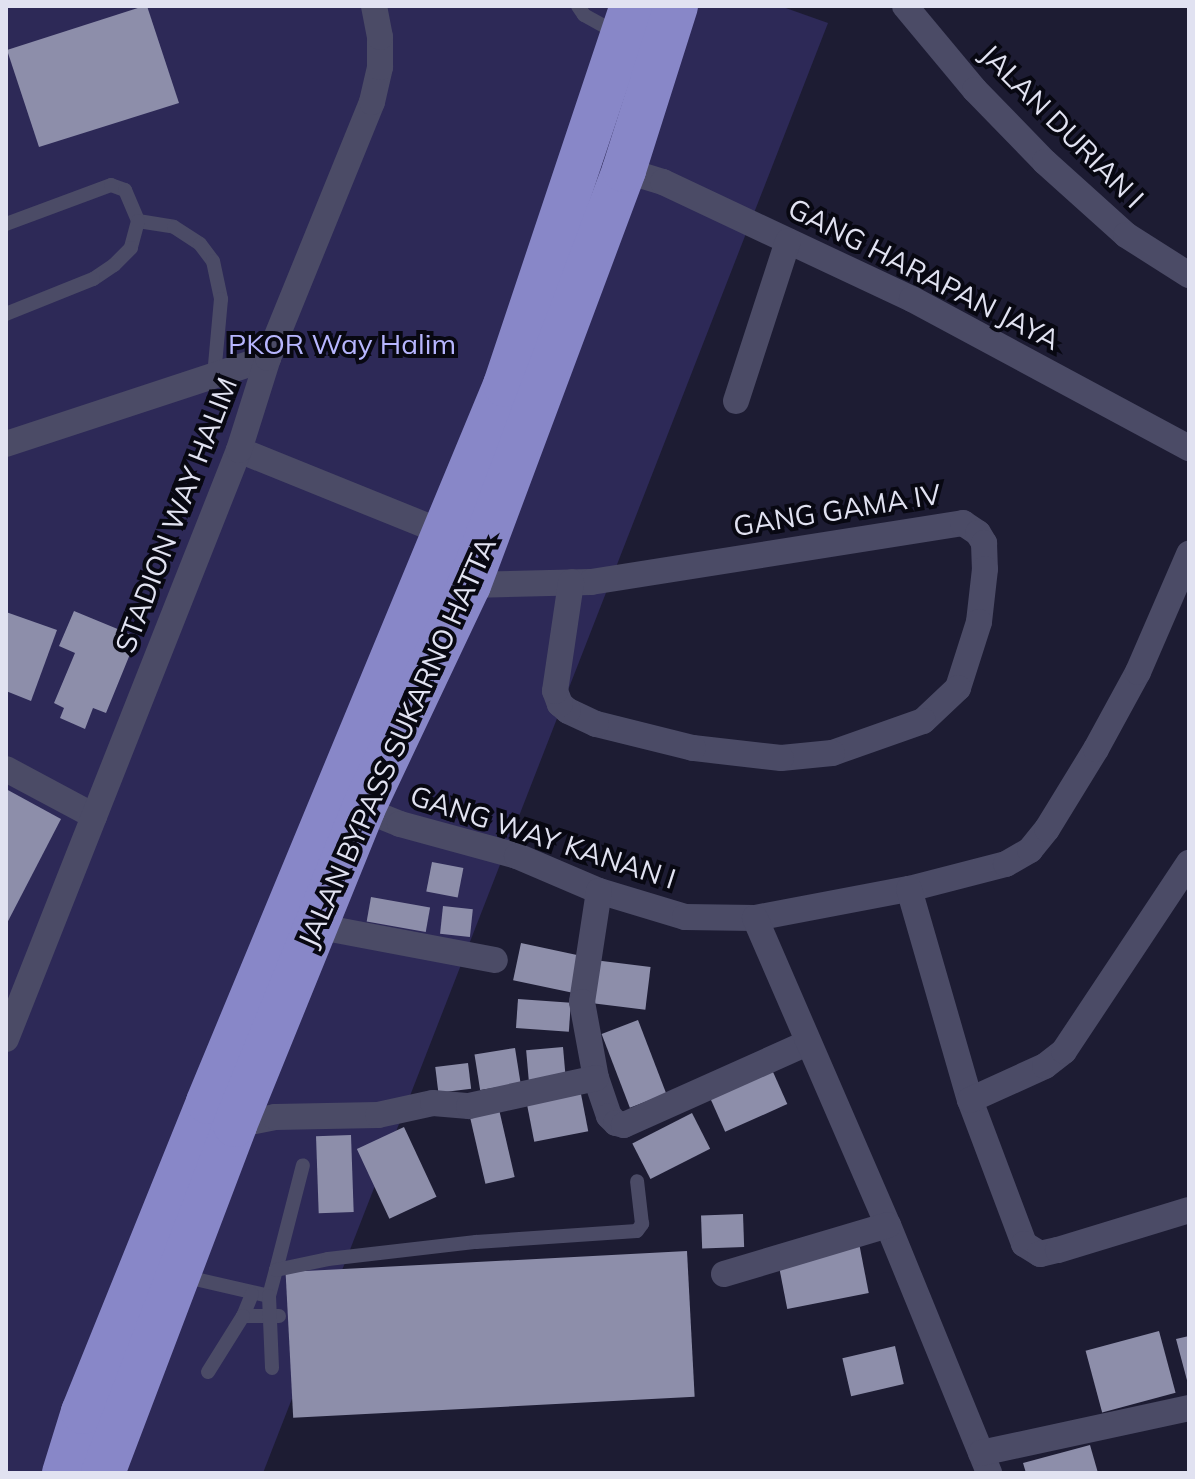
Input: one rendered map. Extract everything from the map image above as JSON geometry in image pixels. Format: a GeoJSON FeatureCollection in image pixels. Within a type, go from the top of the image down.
{"type":"FeatureCollection","features":[{"type":"Feature","properties":{"kind":"highway","name":"JALAN BYPASS SUKARNO HATTA"},"geometry":{"type":"LineString","coordinates":[[103,1473],[235,1125],[363,809],[469,585],[624,170],[676,6]]}},
{"type":"Feature","properties":{"kind":"highway","name":"JALAN BYPASS SUKARNO HATTA"},"geometry":{"type":"LineString","coordinates":[[64,1473],[101,1368],[505,385],[627,21]]}},
{"type":"Feature","properties":{"kind":"street"},"geometry":{"type":"LineString","coordinates":[[268,358],[372,102],[380,67],[380,37],[374,6]]}},
{"type":"Feature","properties":{"kind":"street","name":"JALAN DURIAN I"},"geometry":{"type":"LineString","coordinates":[[905,6],[975,90],[1045,162],[1126,235],[1189,275]]}},
{"type":"Feature","properties":{"kind":"street","name":"GANG HARAPAN JAYA"},"geometry":{"type":"LineString","coordinates":[[624,170],[663,182],[912,299],[1189,448]]}},
{"type":"Feature","properties":{"kind":"street"},"geometry":{"type":"LineString","coordinates":[[736,401],[788,241]]}},
{"type":"Feature","properties":{"kind":"street","name":"STADION WAY HALIM"},"geometry":{"type":"LineString","coordinates":[[6,444],[268,358]]}},
{"type":"Feature","properties":{"kind":"street","name":"STADION WAY HALIM"},"geometry":{"type":"LineString","coordinates":[[6,1039],[239,450],[268,358]]}},
{"type":"Feature","properties":{"kind":"street"},"geometry":{"type":"LineString","coordinates":[[239,450],[442,532]]}},
{"type":"Feature","properties":{"kind":"street","name":"GANG GAMA IV"},"geometry":{"type":"LineString","coordinates":[[469,585],[571,582],[963,523],[978,533],[984,543],[985,569],[979,622],[958,688],[923,721],[832,753],[794,757],[693,748],[596,724],[568,711],[560,704],[555,691],[571,582]]}},
{"type":"Feature","properties":{"kind":"street","name":"GANG WAY KANAN I"},"geometry":{"type":"LineString","coordinates":[[363,809],[400,824],[517,856],[599,891],[685,917],[755,918],[909,889],[1006,864],[1030,850],[1088,762],[1138,672],[1189,554]]}},
{"type":"Feature","properties":{"kind":"street"},"geometry":{"type":"LineString","coordinates":[[6,769],[94,816]]}},
{"type":"Feature","properties":{"kind":"street"},"geometry":{"type":"LineString","coordinates":[[970,1100],[1045,1066],[1064,1051],[1189,863]]}},
{"type":"Feature","properties":{"kind":"street"},"geometry":{"type":"LineString","coordinates":[[909,889],[970,1100],[1024,1244],[1040,1254],[1189,1210]]}},
{"type":"Feature","properties":{"kind":"street"},"geometry":{"type":"LineString","coordinates":[[599,891],[582,1002],[596,1078],[609,1116],[624,1125],[807,1043]]}},
{"type":"Feature","properties":{"kind":"street"},"geometry":{"type":"LineString","coordinates":[[755,918],[888,1225],[985,1463],[1189,1408]]}},
{"type":"Feature","properties":{"kind":"street"},"geometry":{"type":"LineString","coordinates":[[315,926],[495,960]]}},
{"type":"Feature","properties":{"kind":"street"},"geometry":{"type":"LineString","coordinates":[[235,1125],[275,1117],[378,1115],[433,1103],[469,1106],[596,1078]]}},
{"type":"Feature","properties":{"kind":"street"},"geometry":{"type":"LineString","coordinates":[[724,1274],[888,1225]]}},
{"type":"Feature","properties":{"kind":"lane"},"geometry":{"type":"LineString","coordinates":[[578,6],[584,15],[627,21]]}},
{"type":"Feature","properties":{"kind":"lane"},"geometry":{"type":"LineString","coordinates":[[6,224],[111,185],[125,190],[138,221],[131,248],[114,265],[93,279],[6,314]]}},
{"type":"Feature","properties":{"kind":"lane"},"geometry":{"type":"LineString","coordinates":[[138,221],[174,227],[200,244],[213,261],[221,299],[214,376]]}},
{"type":"Feature","properties":{"kind":"lane"},"geometry":{"type":"LineString","coordinates":[[272,1368],[273,1315],[269,1296],[303,1165]]}},
{"type":"Feature","properties":{"kind":"lane"},"geometry":{"type":"LineString","coordinates":[[276,1270],[328,1259],[447,1246],[637,1231],[642,1224],[637,1181]]}},
{"type":"Feature","properties":{"kind":"lane"},"geometry":{"type":"LineString","coordinates":[[177,1275],[269,1296]]}},
{"type":"Feature","properties":{"kind":"lane"},"geometry":{"type":"LineString","coordinates":[[208,1372],[243,1316],[252,1294]]}},
{"type":"Feature","properties":{"kind":"lane"},"geometry":{"type":"LineString","coordinates":[[243,1316],[273,1315]]}},
{"type":"Feature","properties":{"kind":"green space","name":"PKOR Way Halim"},"geometry":{"type":"Polygon","coordinates":[[[6,6],[780,6],[828,23],[263,1473],[6,1473],[6,6]]]}},
{"type":"Feature","properties":{"kind":"building"},"geometry":{"type":"Polygon","coordinates":[[[147,6],[179,103],[39,147],[7,50],[147,6]]]}},
{"type":"Feature","properties":{"kind":"building"},"geometry":{"type":"Polygon","coordinates":[[[74,611],[137,637],[106,713],[93,708],[85,729],[60,718],[64,708],[54,703],[75,653],[59,646],[74,611]]]}},
{"type":"Feature","properties":{"kind":"building"},"geometry":{"type":"Polygon","coordinates":[[[6,612],[57,630],[31,701],[6,691],[6,612]]]}},
{"type":"Feature","properties":{"kind":"building"},"geometry":{"type":"Polygon","coordinates":[[[6,789],[61,819],[6,925],[6,789]]]}},
{"type":"Feature","properties":{"kind":"building"},"geometry":{"type":"Polygon","coordinates":[[[432,862],[463,868],[458,898],[426,891],[432,862]]]}},
{"type":"Feature","properties":{"kind":"building"},"geometry":{"type":"Polygon","coordinates":[[[371,897],[430,907],[426,932],[367,922],[371,897]]]}},
{"type":"Feature","properties":{"kind":"building"},"geometry":{"type":"Polygon","coordinates":[[[443,906],[473,909],[470,937],[440,934],[443,906]]]}},
{"type":"Feature","properties":{"kind":"building"},"geometry":{"type":"Polygon","coordinates":[[[521,943],[582,956],[574,993],[513,980],[521,943]]]}},
{"type":"Feature","properties":{"kind":"building"},"geometry":{"type":"Polygon","coordinates":[[[594,960],[651,967],[645,1010],[589,1003],[594,960]]]}},
{"type":"Feature","properties":{"kind":"building"},"geometry":{"type":"Polygon","coordinates":[[[518,999],[571,1003],[569,1032],[516,1028],[518,999]]]}},
{"type":"Feature","properties":{"kind":"building"},"geometry":{"type":"Polygon","coordinates":[[[638,1020],[666,1094],[630,1108],[602,1034],[638,1020]]]}},
{"type":"Feature","properties":{"kind":"building"},"geometry":{"type":"Polygon","coordinates":[[[563,1047],[566,1080],[529,1083],[526,1050],[563,1047]]]}},
{"type":"Feature","properties":{"kind":"building"},"geometry":{"type":"Polygon","coordinates":[[[515,1048],[521,1084],[480,1090],[475,1054],[515,1048]]]}},
{"type":"Feature","properties":{"kind":"building"},"geometry":{"type":"Polygon","coordinates":[[[468,1063],[471,1089],[438,1093],[435,1067],[468,1063]]]}},
{"type":"Feature","properties":{"kind":"building"},"geometry":{"type":"Polygon","coordinates":[[[769,1063],[787,1104],[725,1132],[707,1091],[769,1063]]]}},
{"type":"Feature","properties":{"kind":"building"},"geometry":{"type":"Polygon","coordinates":[[[581,1094],[588,1131],[534,1142],[527,1104],[581,1094]]]}},
{"type":"Feature","properties":{"kind":"building"},"geometry":{"type":"Polygon","coordinates":[[[498,1105],[515,1177],[485,1184],[469,1112],[498,1105]]]}},
{"type":"Feature","properties":{"kind":"building"},"geometry":{"type":"Polygon","coordinates":[[[692,1113],[710,1149],[650,1179],[632,1143],[692,1113]]]}},
{"type":"Feature","properties":{"kind":"building"},"geometry":{"type":"Polygon","coordinates":[[[404,1127],[437,1197],[389,1219],[357,1149],[404,1127]]]}},
{"type":"Feature","properties":{"kind":"building"},"geometry":{"type":"Polygon","coordinates":[[[351,1135],[354,1212],[319,1213],[316,1136],[351,1135]]]}},
{"type":"Feature","properties":{"kind":"building"},"geometry":{"type":"Polygon","coordinates":[[[743,1214],[744,1247],[702,1248],[701,1215],[743,1214]]]}},
{"type":"Feature","properties":{"kind":"building"},"geometry":{"type":"Polygon","coordinates":[[[859,1243],[869,1293],[787,1309],[778,1259],[859,1243]]]}},
{"type":"Feature","properties":{"kind":"building"},"geometry":{"type":"Polygon","coordinates":[[[687,1251],[695,1397],[293,1418],[286,1272],[687,1251]]]}},
{"type":"Feature","properties":{"kind":"building"},"geometry":{"type":"Polygon","coordinates":[[[1159,1331],[1176,1393],[1102,1412],[1086,1351],[1159,1331]]]}},
{"type":"Feature","properties":{"kind":"building"},"geometry":{"type":"Polygon","coordinates":[[[1189,1336],[1189,1384],[1188,1384],[1176,1339],[1189,1336]]]}},
{"type":"Feature","properties":{"kind":"building"},"geometry":{"type":"Polygon","coordinates":[[[895,1346],[904,1384],[851,1396],[842,1358],[895,1346]]]}},
{"type":"Feature","properties":{"kind":"building"},"geometry":{"type":"Polygon","coordinates":[[[1090,1445],[1098,1473],[1026,1473],[1023,1463],[1090,1445]]]}}]}
